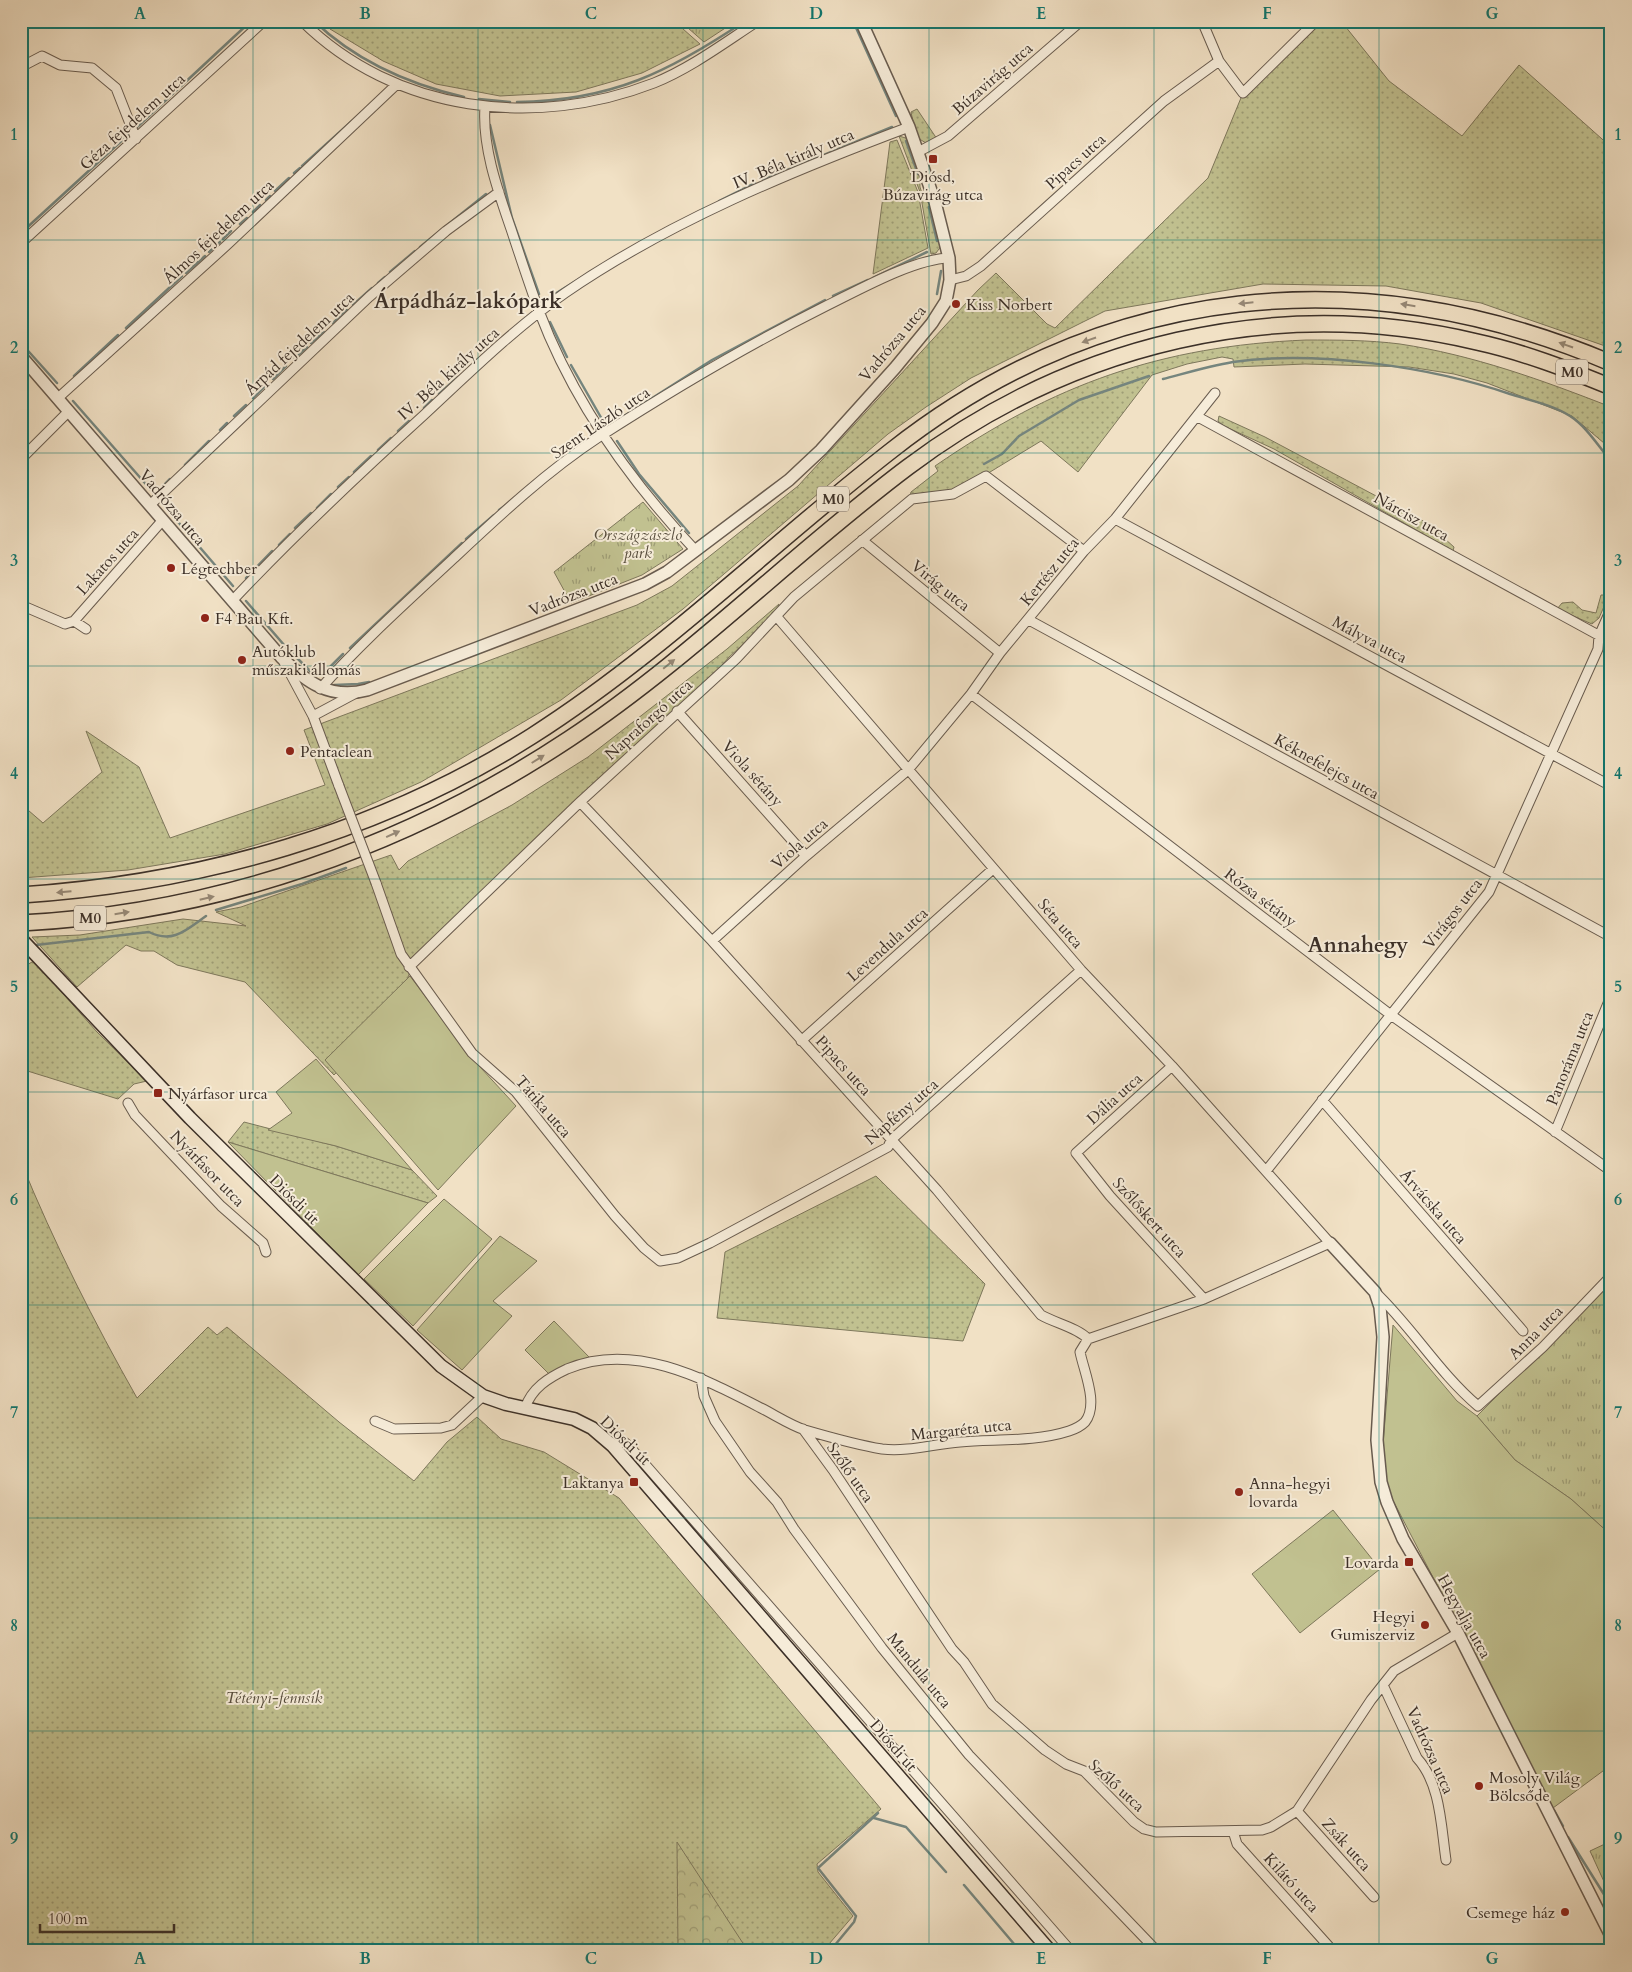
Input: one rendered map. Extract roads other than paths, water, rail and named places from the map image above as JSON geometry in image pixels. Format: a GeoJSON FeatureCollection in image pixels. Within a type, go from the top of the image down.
{"type":"FeatureCollection","features":[{"type":"Feature","properties":{"kind":"highway","name":"M0"},"geometry":{"type":"LineString","coordinates":[[22,895],[142,882],[260,856],[367,820],[472,770],[531,736],[595,694],[691,619],[894,448],[950,408],[1034,362],[1108,334],[1158,319],[1249,303],[1309,299],[1370,300],[1421,307],[1491,321],[1576,348],[1611,363]]}},
{"type":"Feature","properties":{"kind":"highway","name":"M0"},"geometry":{"type":"LineString","coordinates":[[21,923],[87,918],[159,908],[206,898],[306,868],[406,828],[515,774],[572,737],[633,693],[909,466],[990,412],[1087,366],[1154,345],[1238,329],[1314,323],[1361,325],[1420,331],[1479,342],[1561,367],[1611,387]]}},
{"type":"Feature","properties":{"kind":"main road","name":"Diósdi út"},"geometry":{"type":"LineString","coordinates":[[21,939],[190,1118],[441,1366],[463,1384],[483,1396],[525,1408],[556,1414],[583,1423],[614,1446],[1050,1951]]}},
{"type":"Feature","properties":{"kind":"street","name":"Géza fejedelem utca"},"geometry":{"type":"LineString","coordinates":[[21,244],[264,21]]}},
{"type":"Feature","properties":{"kind":"street"},"geometry":{"type":"LineString","coordinates":[[302,21],[337,51],[397,84],[436,98],[485,107],[519,109],[555,108],[619,95],[656,82],[692,64],[758,21]]}},
{"type":"Feature","properties":{"kind":"street","name":"Vadrózsa utca"},"geometry":{"type":"LineString","coordinates":[[21,356],[281,657],[298,674],[320,688],[341,693],[357,692],[430,668],[644,584],[667,572],[789,480],[821,450],[932,323],[946,301],[950,280],[949,258],[940,219],[918,152],[861,21]]}},
{"type":"Feature","properties":{"kind":"street","name":"Búzavirág utca"},"geometry":{"type":"LineString","coordinates":[[918,152],[948,136],[1081,21]]}},
{"type":"Feature","properties":{"kind":"street"},"geometry":{"type":"LineString","coordinates":[[1202,21],[1219,61],[1243,93],[1316,21]]}},
{"type":"Feature","properties":{"kind":"street"},"geometry":{"type":"LineString","coordinates":[[21,66],[42,56],[60,65],[92,68],[116,88],[136,139]]}},
{"type":"Feature","properties":{"kind":"street","name":"Pipacs utca"},"geometry":{"type":"LineString","coordinates":[[950,280],[966,276],[981,266],[1164,101],[1219,61]]}},
{"type":"Feature","properties":{"kind":"street","name":"Álmos fejedelem utca"},"geometry":{"type":"LineString","coordinates":[[58,398],[229,242],[397,84]]}},
{"type":"Feature","properties":{"kind":"street"},"geometry":{"type":"LineString","coordinates":[[485,107],[486,138],[499,192],[540,313],[574,384],[604,435],[635,480],[696,551]]}},
{"type":"Feature","properties":{"kind":"street","name":"IV. Béla király utca"},"geometry":{"type":"LineString","coordinates":[[232,601],[465,376],[567,292],[679,226],[827,158],[908,128]]}},
{"type":"Feature","properties":{"kind":"street","name":"Árpád fejedelem utca"},"geometry":{"type":"LineString","coordinates":[[150,505],[369,297],[446,231],[499,192]]}},
{"type":"Feature","properties":{"kind":"street","name":"Szent László utca"},"geometry":{"type":"LineString","coordinates":[[320,688],[352,654],[482,532],[542,481],[604,435],[684,383],[766,336],[847,296],[926,261],[949,258]]}},
{"type":"Feature","properties":{"kind":"street","name":"Kertész utca"},"geometry":{"type":"LineString","coordinates":[[908,770],[971,694],[1000,653],[1030,620],[1084,551],[1198,417],[1215,393]]}},
{"type":"Feature","properties":{"kind":"street"},"geometry":{"type":"LineString","coordinates":[[21,459],[69,411]]}},
{"type":"Feature","properties":{"kind":"street","name":"Nárcisz utca"},"geometry":{"type":"LineString","coordinates":[[1198,417],[1611,642]]}},
{"type":"Feature","properties":{"kind":"street","name":"Napraforgó utca"},"geometry":{"type":"LineString","coordinates":[[409,967],[580,802],[677,711],[736,659],[794,597],[912,499],[953,494],[986,476],[1084,551]]}},
{"type":"Feature","properties":{"kind":"street","name":"Mályva utca"},"geometry":{"type":"LineString","coordinates":[[1114,518],[1611,786]]}},
{"type":"Feature","properties":{"kind":"street","name":"Lakatos utca"},"geometry":{"type":"LineString","coordinates":[[74,621],[162,521]]}},
{"type":"Feature","properties":{"kind":"street","name":"Virág utca"},"geometry":{"type":"LineString","coordinates":[[862,540],[1000,653]]}},
{"type":"Feature","properties":{"kind":"street"},"geometry":{"type":"LineString","coordinates":[[21,605],[65,624],[74,621],[86,629]]}},
{"type":"Feature","properties":{"kind":"street","name":"Virágos utca"},"geometry":{"type":"LineString","coordinates":[[1266,1170],[1489,892],[1498,876],[1598,649],[1599,636],[1611,609]]}},
{"type":"Feature","properties":{"kind":"street","name":"Séta utca"},"geometry":{"type":"LineString","coordinates":[[776,618],[1082,970],[1172,1066],[1330,1243]]}},
{"type":"Feature","properties":{"kind":"street","name":"Kéknefelejcs utca"},"geometry":{"type":"LineString","coordinates":[[1030,620],[1611,937]]}},
{"type":"Feature","properties":{"kind":"street","name":"Tátika utca"},"geometry":{"type":"LineString","coordinates":[[281,657],[312,716],[401,954],[409,967],[472,1052],[516,1092],[616,1216],[644,1248],[660,1261]]}},
{"type":"Feature","properties":{"kind":"street"},"geometry":{"type":"LineString","coordinates":[[312,716],[357,692]]}},
{"type":"Feature","properties":{"kind":"street","name":"Rózsa sétány"},"geometry":{"type":"LineString","coordinates":[[971,694],[1391,1015],[1611,1171]]}},
{"type":"Feature","properties":{"kind":"street"},"geometry":{"type":"LineString","coordinates":[[318,732],[325,710]]}},
{"type":"Feature","properties":{"kind":"street","name":"Viola sétány"},"geometry":{"type":"LineString","coordinates":[[677,711],[806,856]]}},
{"type":"Feature","properties":{"kind":"street","name":"Viola utca"},"geometry":{"type":"LineString","coordinates":[[712,941],[806,856],[908,770]]}},
{"type":"Feature","properties":{"kind":"street","name":"Pipacs utca"},"geometry":{"type":"LineString","coordinates":[[580,802],[712,941],[937,1190],[1041,1314],[1056,1324],[1082,1332],[1088,1340]]}},
{"type":"Feature","properties":{"kind":"street","name":"Levendula utca"},"geometry":{"type":"LineString","coordinates":[[801,1041],[993,869]]}},
{"type":"Feature","properties":{"kind":"street","name":"Napfény utca"},"geometry":{"type":"LineString","coordinates":[[660,1261],[678,1258],[710,1243],[868,1159],[888,1146],[891,1140],[1082,970]]}},
{"type":"Feature","properties":{"kind":"street","name":"Panoráma utca"},"geometry":{"type":"LineString","coordinates":[[1555,1132],[1611,996]]}},
{"type":"Feature","properties":{"kind":"street","name":"Dália utca"},"geometry":{"type":"LineString","coordinates":[[1076,1153],[1172,1066]]}},
{"type":"Feature","properties":{"kind":"street","name":"Árvácska utca"},"geometry":{"type":"LineString","coordinates":[[1322,1100],[1523,1331]]}},
{"type":"Feature","properties":{"kind":"street","name":"Nyárfasor utca"},"geometry":{"type":"LineString","coordinates":[[128,1103],[135,1115],[221,1206],[263,1243],[266,1252]]}},
{"type":"Feature","properties":{"kind":"street","name":"Szőlőskert utca"},"geometry":{"type":"LineString","coordinates":[[1076,1153],[1110,1196],[1204,1299]]}},
{"type":"Feature","properties":{"kind":"street"},"geometry":{"type":"LineString","coordinates":[[1088,1340],[1204,1299],[1330,1243],[1375,1292]]}},
{"type":"Feature","properties":{"kind":"street","name":"Anna utca"},"geometry":{"type":"LineString","coordinates":[[1375,1292],[1394,1310],[1463,1394],[1478,1406],[1543,1347],[1611,1276]]}},
{"type":"Feature","properties":{"kind":"street","name":"Hegyalja utca"},"geometry":{"type":"LineString","coordinates":[[1375,1292],[1380,1307],[1384,1337],[1377,1440],[1381,1482],[1403,1539],[1458,1633],[1611,1936]]}},
{"type":"Feature","properties":{"kind":"street","name":"Margaréta utca"},"geometry":{"type":"LineString","coordinates":[[525,1408],[529,1396],[538,1386],[563,1372],[594,1361],[614,1360],[672,1367],[701,1378],[803,1429],[881,1449],[899,1450],[939,1444],[1037,1437],[1068,1432],[1084,1423],[1091,1407],[1080,1352],[1088,1340]]}},
{"type":"Feature","properties":{"kind":"street","name":"Mandula utca"},"geometry":{"type":"LineString","coordinates":[[701,1378],[704,1396],[715,1422],[750,1472],[777,1502],[794,1529],[882,1648],[969,1756],[1158,1951]]}},
{"type":"Feature","properties":{"kind":"street"},"geometry":{"type":"LineString","coordinates":[[375,1421],[394,1429],[441,1428],[452,1425],[483,1396]]}},
{"type":"Feature","properties":{"kind":"street","name":"Szőlő utca"},"geometry":{"type":"LineString","coordinates":[[803,1429],[833,1470],[952,1649],[992,1704],[1045,1750],[1066,1764],[1084,1772],[1130,1818],[1144,1829],[1156,1832],[1233,1831],[1271,1827],[1297,1811],[1371,1700],[1394,1670],[1458,1633]]}},
{"type":"Feature","properties":{"kind":"street"},"geometry":{"type":"LineString","coordinates":[[614,1446],[623,1441],[629,1446],[1071,1951]]}},
{"type":"Feature","properties":{"kind":"street","name":"Vadrózsa utca"},"geometry":{"type":"LineString","coordinates":[[1383,1685],[1417,1758],[1423,1765],[1436,1796],[1446,1860]]}},
{"type":"Feature","properties":{"kind":"street","name":"Zsák utca"},"geometry":{"type":"LineString","coordinates":[[1297,1811],[1374,1897]]}},
{"type":"Feature","properties":{"kind":"street","name":"Kilátó utca"},"geometry":{"type":"LineString","coordinates":[[1233,1831],[1237,1844],[1334,1951]]}},
{"type":"Feature","properties":{"kind":"waterway"},"geometry":{"type":"LineString","coordinates":[[136,128],[251,21]]}},
{"type":"Feature","properties":{"kind":"waterway"},"geometry":{"type":"LineString","coordinates":[[314,21],[330,36],[384,70],[443,92],[464,97]]}},
{"type":"Feature","properties":{"kind":"waterway"},"geometry":{"type":"LineString","coordinates":[[517,102],[582,96],[638,80],[691,55],[745,21]]}},
{"type":"Feature","properties":{"kind":"waterway"},"geometry":{"type":"LineString","coordinates":[[853,21],[896,116]]}},
{"type":"Feature","properties":{"kind":"waterway"},"geometry":{"type":"LineString","coordinates":[[479,99],[510,102]]}},
{"type":"Feature","properties":{"kind":"waterway"},"geometry":{"type":"LineString","coordinates":[[302,166],[362,112]]}},
{"type":"Feature","properties":{"kind":"waterway"},"geometry":{"type":"LineString","coordinates":[[490,125],[512,218],[539,294]]}},
{"type":"Feature","properties":{"kind":"waterway"},"geometry":{"type":"LineString","coordinates":[[763,180],[892,127]]}},
{"type":"Feature","properties":{"kind":"waterway"},"geometry":{"type":"LineString","coordinates":[[21,233],[129,134]]}},
{"type":"Feature","properties":{"kind":"waterway"},"geometry":{"type":"LineString","coordinates":[[906,141],[918,174]]}},
{"type":"Feature","properties":{"kind":"waterway"},"geometry":{"type":"LineString","coordinates":[[294,173],[300,168]]}},
{"type":"Feature","properties":{"kind":"waterway"},"geometry":{"type":"LineString","coordinates":[[275,191],[289,178]]}},
{"type":"Feature","properties":{"kind":"waterway"},"geometry":{"type":"LineString","coordinates":[[719,201],[755,183]]}},
{"type":"Feature","properties":{"kind":"waterway"},"geometry":{"type":"LineString","coordinates":[[420,247],[486,194]]}},
{"type":"Feature","properties":{"kind":"waterway"},"geometry":{"type":"LineString","coordinates":[[266,200],[270,196]]}},
{"type":"Feature","properties":{"kind":"waterway"},"geometry":{"type":"LineString","coordinates":[[253,212],[260,205]]}},
{"type":"Feature","properties":{"kind":"waterway"},"geometry":{"type":"LineString","coordinates":[[929,207],[937,241]]}},
{"type":"Feature","properties":{"kind":"waterway"},"geometry":{"type":"LineString","coordinates":[[240,224],[247,218]]}},
{"type":"Feature","properties":{"kind":"waterway"},"geometry":{"type":"LineString","coordinates":[[223,239],[231,231]]}},
{"type":"Feature","properties":{"kind":"waterway"},"geometry":{"type":"LineString","coordinates":[[209,252],[220,242]]}},
{"type":"Feature","properties":{"kind":"waterway"},"geometry":{"type":"LineString","coordinates":[[390,272],[415,251]]}},
{"type":"Feature","properties":{"kind":"waterway"},"geometry":{"type":"LineString","coordinates":[[873,278],[927,252]]}},
{"type":"Feature","properties":{"kind":"waterway"},"geometry":{"type":"LineString","coordinates":[[186,273],[205,256]]}},
{"type":"Feature","properties":{"kind":"waterway"},"geometry":{"type":"LineString","coordinates":[[937,294],[941,271]]}},
{"type":"Feature","properties":{"kind":"waterway"},"geometry":{"type":"LineString","coordinates":[[550,297],[587,274]]}},
{"type":"Feature","properties":{"kind":"waterway"},"geometry":{"type":"LineString","coordinates":[[126,328],[182,276]]}},
{"type":"Feature","properties":{"kind":"waterway"},"geometry":{"type":"LineString","coordinates":[[378,283],[385,277]]}},
{"type":"Feature","properties":{"kind":"waterway"},"geometry":{"type":"LineString","coordinates":[[833,296],[868,280]]}},
{"type":"Feature","properties":{"kind":"waterway"},"geometry":{"type":"LineString","coordinates":[[353,305],[372,288]]}},
{"type":"Feature","properties":{"kind":"waterway"},"geometry":{"type":"LineString","coordinates":[[613,423],[712,360],[825,300]]}},
{"type":"Feature","properties":{"kind":"waterway"},"geometry":{"type":"LineString","coordinates":[[333,323],[347,310]]}},
{"type":"Feature","properties":{"kind":"waterway"},"geometry":{"type":"LineString","coordinates":[[550,322],[567,357]]}},
{"type":"Feature","properties":{"kind":"waterway"},"geometry":{"type":"LineString","coordinates":[[311,343],[324,332]]}},
{"type":"Feature","properties":{"kind":"waterway"},"geometry":{"type":"LineString","coordinates":[[74,376],[118,335]]}},
{"type":"Feature","properties":{"kind":"waterway"},"geometry":{"type":"LineString","coordinates":[[21,343],[57,383]]}},
{"type":"Feature","properties":{"kind":"waterway"},"geometry":{"type":"LineString","coordinates":[[294,359],[307,347]]}},
{"type":"Feature","properties":{"kind":"waterway"},"geometry":{"type":"LineString","coordinates":[[1163,379],[1233,362],[1265,359],[1336,360],[1410,369],[1479,384],[1556,409],[1576,420],[1611,461]]}},
{"type":"Feature","properties":{"kind":"waterway"},"geometry":{"type":"LineString","coordinates":[[571,365],[603,421]]}},
{"type":"Feature","properties":{"kind":"waterway"},"geometry":{"type":"LineString","coordinates":[[273,379],[286,366]]}},
{"type":"Feature","properties":{"kind":"waterway"},"geometry":{"type":"LineString","coordinates":[[984,464],[1002,454],[1019,436],[1079,400],[1149,376]]}},
{"type":"Feature","properties":{"kind":"waterway"},"geometry":{"type":"LineString","coordinates":[[439,394],[458,377]]}},
{"type":"Feature","properties":{"kind":"waterway"},"geometry":{"type":"LineString","coordinates":[[253,398],[266,385]]}},
{"type":"Feature","properties":{"kind":"waterway"},"geometry":{"type":"LineString","coordinates":[[424,408],[432,400]]}},
{"type":"Feature","properties":{"kind":"waterway"},"geometry":{"type":"LineString","coordinates":[[73,401],[151,490]]}},
{"type":"Feature","properties":{"kind":"waterway"},"geometry":{"type":"LineString","coordinates":[[234,416],[246,405]]}},
{"type":"Feature","properties":{"kind":"waterway"},"geometry":{"type":"LineString","coordinates":[[398,431],[409,421]]}},
{"type":"Feature","properties":{"kind":"waterway"},"geometry":{"type":"LineString","coordinates":[[220,430],[227,423]]}},
{"type":"Feature","properties":{"kind":"waterway"},"geometry":{"type":"LineString","coordinates":[[378,450],[391,438]]}},
{"type":"Feature","properties":{"kind":"waterway"},"geometry":{"type":"LineString","coordinates":[[185,465],[209,441]]}},
{"type":"Feature","properties":{"kind":"waterway"},"geometry":{"type":"LineString","coordinates":[[617,441],[639,474],[689,533]]}},
{"type":"Feature","properties":{"kind":"waterway"},"geometry":{"type":"LineString","coordinates":[[354,472],[371,456]]}},
{"type":"Feature","properties":{"kind":"waterway"},"geometry":{"type":"LineString","coordinates":[[338,487],[349,477]]}},
{"type":"Feature","properties":{"kind":"waterway"},"geometry":{"type":"LineString","coordinates":[[165,484],[170,479]]}},
{"type":"Feature","properties":{"kind":"waterway"},"geometry":{"type":"LineString","coordinates":[[317,508],[331,494]]}},
{"type":"Feature","properties":{"kind":"waterway"},"geometry":{"type":"LineString","coordinates":[[499,510],[506,505]]}},
{"type":"Feature","properties":{"kind":"waterway"},"geometry":{"type":"LineString","coordinates":[[167,509],[233,586]]}},
{"type":"Feature","properties":{"kind":"waterway"},"geometry":{"type":"LineString","coordinates":[[295,528],[311,513]]}},
{"type":"Feature","properties":{"kind":"waterway"},"geometry":{"type":"LineString","coordinates":[[466,539],[494,515]]}},
{"type":"Feature","properties":{"kind":"waterway"},"geometry":{"type":"LineString","coordinates":[[279,545],[290,534]]}},
{"type":"Feature","properties":{"kind":"waterway"},"geometry":{"type":"LineString","coordinates":[[350,648],[462,543]]}},
{"type":"Feature","properties":{"kind":"waterway"},"geometry":{"type":"LineString","coordinates":[[246,578],[272,551]]}},
{"type":"Feature","properties":{"kind":"waterway"},"geometry":{"type":"LineString","coordinates":[[246,601],[285,646],[315,676]]}},
{"type":"Feature","properties":{"kind":"waterway"},"geometry":{"type":"LineString","coordinates":[[326,671],[343,654]]}},
{"type":"Feature","properties":{"kind":"waterway"},"geometry":{"type":"LineString","coordinates":[[334,685],[369,682]]}},
{"type":"Feature","properties":{"kind":"waterway"},"geometry":{"type":"LineString","coordinates":[[216,910],[302,884],[346,868]]}},
{"type":"Feature","properties":{"kind":"waterway"},"geometry":{"type":"LineString","coordinates":[[36,945],[149,932],[165,937],[172,936],[186,930],[206,916]]}},
{"type":"Feature","properties":{"kind":"waterway"},"geometry":{"type":"LineString","coordinates":[[1554,1810],[1563,1826]]}},
{"type":"Feature","properties":{"kind":"waterway"},"geometry":{"type":"LineString","coordinates":[[830,1951],[854,1922],[856,1916],[818,1868],[878,1813]]}},
{"type":"Feature","properties":{"kind":"waterway"},"geometry":{"type":"LineString","coordinates":[[874,1818],[906,1827],[946,1872]]}},
{"type":"Feature","properties":{"kind":"waterway"},"geometry":{"type":"LineString","coordinates":[[1568,1837],[1605,1896]]}},
{"type":"Feature","properties":{"kind":"waterway"},"geometry":{"type":"LineString","coordinates":[[964,1885],[1020,1951]]}},
{"type":"Feature","properties":{"kind":"place","name":"Diósd, Búzavirág utca"},"geometry":{"type":"Point","coordinates":[933,159]}},
{"type":"Feature","properties":{"kind":"place","name":"Kiss Norbert"},"geometry":{"type":"Point","coordinates":[956,304]}},
{"type":"Feature","properties":{"kind":"place","name":"Légtechber"},"geometry":{"type":"Point","coordinates":[171,568]}},
{"type":"Feature","properties":{"kind":"place","name":"F4 Bau Kft."},"geometry":{"type":"Point","coordinates":[205,618]}},
{"type":"Feature","properties":{"kind":"place","name":"Autóklub műszaki állomás"},"geometry":{"type":"Point","coordinates":[242,660]}},
{"type":"Feature","properties":{"kind":"place","name":"Pentaclean"},"geometry":{"type":"Point","coordinates":[290,751]}},
{"type":"Feature","properties":{"kind":"place","name":"Nyárfasor urca"},"geometry":{"type":"Point","coordinates":[158,1093]}},
{"type":"Feature","properties":{"kind":"place","name":"Laktanya"},"geometry":{"type":"Point","coordinates":[634,1482]}},
{"type":"Feature","properties":{"kind":"place","name":"Anna-hegyi lovarda"},"geometry":{"type":"Point","coordinates":[1239,1492]}},
{"type":"Feature","properties":{"kind":"place","name":"Lovarda"},"geometry":{"type":"Point","coordinates":[1409,1562]}},
{"type":"Feature","properties":{"kind":"place","name":"Hegyi Gumiszerviz"},"geometry":{"type":"Point","coordinates":[1425,1625]}},
{"type":"Feature","properties":{"kind":"place","name":"Mosoly Világ Bölcsőde"},"geometry":{"type":"Point","coordinates":[1479,1786]}},
{"type":"Feature","properties":{"kind":"place","name":"Csemege ház"},"geometry":{"type":"Point","coordinates":[1565,1912]}},
{"type":"Feature","properties":{"kind":"district","name":"Árpádház-lakópark"},"geometry":{"type":"Point","coordinates":[468,301]}},
{"type":"Feature","properties":{"kind":"district","name":"Annahegy"},"geometry":{"type":"Point","coordinates":[1358,945]}},
{"type":"Feature","properties":{"kind":"park label","name":"Országzászló park"},"geometry":{"type":"Point","coordinates":[638,543]}},
{"type":"Feature","properties":{"kind":"park label","name":"Tétényi-fennsík"},"geometry":{"type":"Point","coordinates":[274,1697]}}]}
